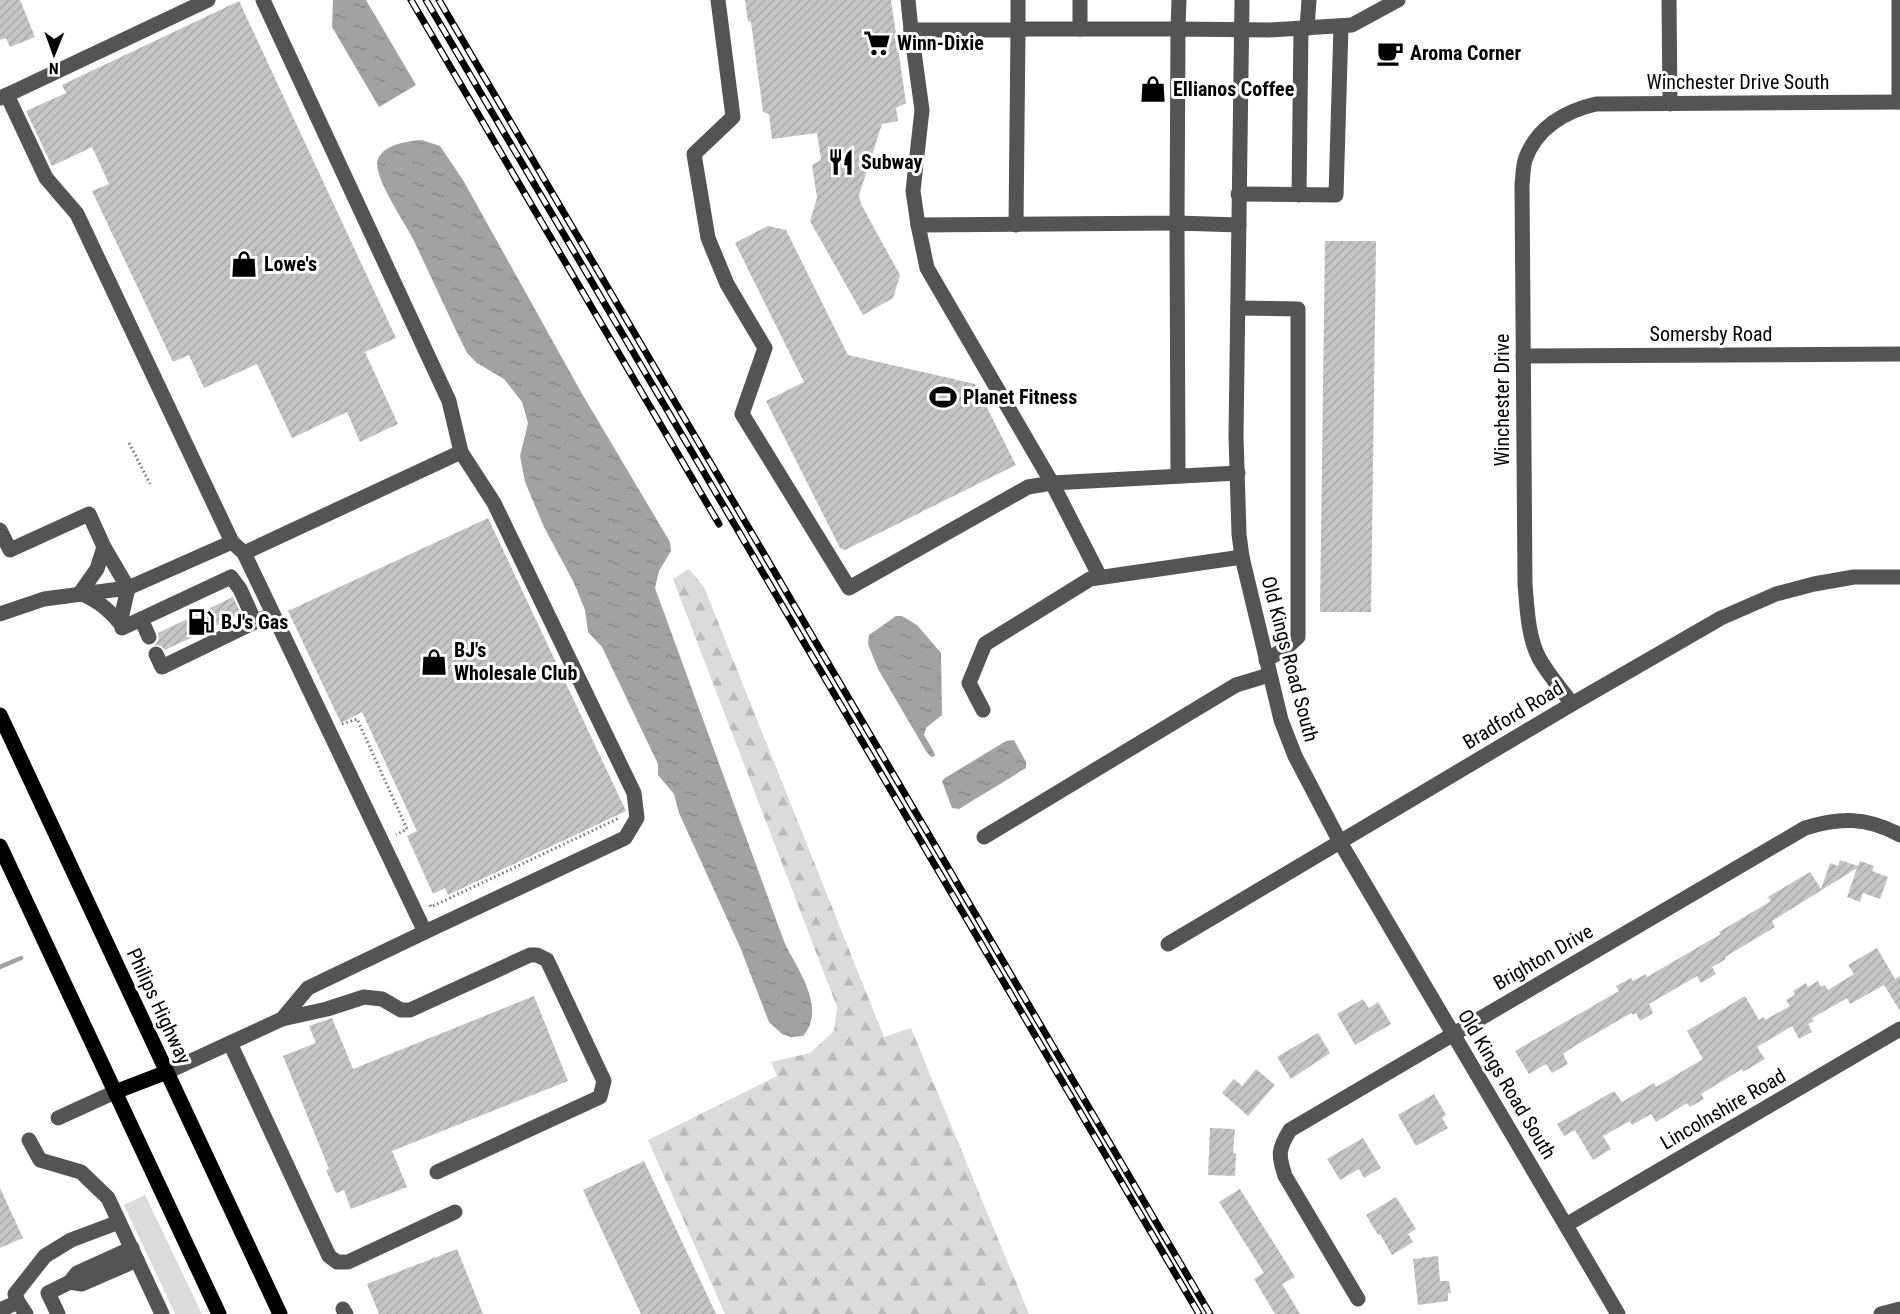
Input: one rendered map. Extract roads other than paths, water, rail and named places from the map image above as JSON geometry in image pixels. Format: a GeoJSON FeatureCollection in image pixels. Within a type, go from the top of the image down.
{"type":"FeatureCollection","features":[{"type":"Feature","properties":{"kind":"main road","name":"Philips Highway"},"geometry":{"type":"LineString","coordinates":[[0,715],[280,1314]]}},
{"type":"Feature","properties":{"kind":"main road"},"geometry":{"type":"LineString","coordinates":[[0,846],[219,1314]]}},
{"type":"Feature","properties":{"kind":"main road"},"geometry":{"type":"LineString","coordinates":[[115,1092],[167,1072]]}},
{"type":"Feature","properties":{"kind":"street"},"geometry":{"type":"LineString","coordinates":[[263,0],[449,401],[461,452],[494,503],[634,793],[637,818],[625,838],[308,988],[282,1019]]}},
{"type":"Feature","properties":{"kind":"street"},"geometry":{"type":"LineString","coordinates":[[718,0],[733,117],[694,154],[708,238],[727,284],[765,348],[742,414],[849,588],[1028,487],[1052,483],[1238,473]]}},
{"type":"Feature","properties":{"kind":"street"},"geometry":{"type":"LineString","coordinates":[[908,0],[922,110],[913,191],[927,267],[1052,483],[1100,577]]}},
{"type":"Feature","properties":{"kind":"street"},"geometry":{"type":"LineString","coordinates":[[1016,225],[1018,0]]}},
{"type":"Feature","properties":{"kind":"street"},"geometry":{"type":"LineString","coordinates":[[1080,0],[1080,29]]}},
{"type":"Feature","properties":{"kind":"street"},"geometry":{"type":"LineString","coordinates":[[1178,476],[1179,0]]}},
{"type":"Feature","properties":{"kind":"street","name":"Old Kings Road South"},"geometry":{"type":"LineString","coordinates":[[1242,0],[1238,194],[1239,534],[1242,557],[1281,720],[1295,756],[1340,842],[1618,1314]]}},
{"type":"Feature","properties":{"kind":"street"},"geometry":{"type":"LineString","coordinates":[[1299,195],[1304,28],[1309,0]]}},
{"type":"Feature","properties":{"kind":"street"},"geometry":{"type":"LineString","coordinates":[[911,30],[1018,30],[1028,28],[1242,30],[1341,26],[1352,25],[1398,0]]}},
{"type":"Feature","properties":{"kind":"street"},"geometry":{"type":"LineString","coordinates":[[1669,0],[1670,104]]}},
{"type":"Feature","properties":{"kind":"street"},"geometry":{"type":"LineString","coordinates":[[1899,0],[1900,102]]}},
{"type":"Feature","properties":{"kind":"street"},"geometry":{"type":"LineString","coordinates":[[200,2],[4,97],[46,178],[77,214],[232,542],[244,553],[425,932]]}},
{"type":"Feature","properties":{"kind":"street"},"geometry":{"type":"LineString","coordinates":[[1238,194],[1336,195],[1341,26]]}},
{"type":"Feature","properties":{"kind":"street","name":"Winchester Drive South"},"geometry":{"type":"LineString","coordinates":[[1577,108],[1596,104],[1900,102]]}},
{"type":"Feature","properties":{"kind":"street","name":"Winchester Drive"},"geometry":{"type":"LineString","coordinates":[[1572,704],[1539,657],[1527,608],[1522,184],[1525,160],[1537,138],[1556,119],[1577,108]]}},
{"type":"Feature","properties":{"kind":"street"},"geometry":{"type":"LineString","coordinates":[[918,225],[1177,223],[1239,225]]}},
{"type":"Feature","properties":{"kind":"street"},"geometry":{"type":"LineString","coordinates":[[984,837],[1267,667],[1298,637],[1298,309],[1238,308]]}},
{"type":"Feature","properties":{"kind":"street","name":"Somersby Road"},"geometry":{"type":"LineString","coordinates":[[1523,356],[1900,354]]}},
{"type":"Feature","properties":{"kind":"street"},"geometry":{"type":"LineString","coordinates":[[244,553],[461,452]]}},
{"type":"Feature","properties":{"kind":"street"},"geometry":{"type":"LineString","coordinates":[[0,530],[10,550],[89,514],[104,547],[128,588],[120,623],[107,608],[80,593]]}},
{"type":"Feature","properties":{"kind":"street"},"geometry":{"type":"LineString","coordinates":[[0,614],[44,599],[128,588],[232,542]]}},
{"type":"Feature","properties":{"kind":"street"},"geometry":{"type":"LineString","coordinates":[[80,593],[97,569],[104,547]]}},
{"type":"Feature","properties":{"kind":"street"},"geometry":{"type":"LineString","coordinates":[[983,710],[969,683],[985,644],[1090,579],[1242,557]]}},
{"type":"Feature","properties":{"kind":"street"},"geometry":{"type":"LineString","coordinates":[[122,628],[231,577],[240,589],[255,622]]}},
{"type":"Feature","properties":{"kind":"street","name":"Bradford Road"},"geometry":{"type":"LineString","coordinates":[[1168,944],[1721,618],[1776,594],[1814,584],[1854,577],[1900,577]]}},
{"type":"Feature","properties":{"kind":"street"},"geometry":{"type":"LineString","coordinates":[[156,654],[162,667],[273,614]]}},
{"type":"Feature","properties":{"kind":"street"},"geometry":{"type":"LineString","coordinates":[[141,619],[149,637]]}},
{"type":"Feature","properties":{"kind":"street","name":"Brighton Drive"},"geometry":{"type":"LineString","coordinates":[[1358,1299],[1285,1176],[1280,1161],[1281,1144],[1290,1131],[1805,828],[1826,821],[1849,819],[1871,823],[1900,835]]}},
{"type":"Feature","properties":{"kind":"street"},"geometry":{"type":"LineString","coordinates":[[167,1072],[282,1019],[364,998],[382,999],[401,1010],[410,1010],[530,955],[537,955],[547,960],[604,1081],[600,1097],[437,1172]]}},
{"type":"Feature","properties":{"kind":"street","name":"Lincolnshire Road"},"geometry":{"type":"LineString","coordinates":[[1566,1225],[1900,1029]]}},
{"type":"Feature","properties":{"kind":"street"},"geometry":{"type":"LineString","coordinates":[[230,1043],[329,1256],[337,1262],[348,1262],[455,1212]]}},
{"type":"Feature","properties":{"kind":"street"},"geometry":{"type":"LineString","coordinates":[[58,1118],[115,1092]]}},
{"type":"Feature","properties":{"kind":"street"},"geometry":{"type":"LineString","coordinates":[[29,1140],[40,1160],[81,1172],[108,1198],[162,1314]]}},
{"type":"Feature","properties":{"kind":"street"},"geometry":{"type":"LineString","coordinates":[[0,1310],[22,1308],[15,1294],[45,1256],[70,1240],[119,1222]]}},
{"type":"Feature","properties":{"kind":"street"},"geometry":{"type":"LineString","coordinates":[[58,1314],[48,1293],[70,1282],[82,1284],[134,1254]]}},
{"type":"Feature","properties":{"kind":"street"},"geometry":{"type":"LineString","coordinates":[[1881,1314],[1900,1309]]}},
{"type":"Feature","properties":{"kind":"water"},"geometry":{"type":"Polygon","coordinates":[[[333,0],[366,0],[416,85],[379,107],[332,27],[333,0]]]}},
{"type":"Feature","properties":{"kind":"water"},"geometry":{"type":"Polygon","coordinates":[[[422,140],[440,146],[463,180],[581,392],[670,542],[671,551],[659,571],[655,588],[785,944],[808,990],[812,1014],[810,1025],[803,1036],[791,1037],[782,1034],[769,1022],[740,947],[679,813],[674,794],[658,775],[658,764],[602,647],[588,632],[585,610],[574,583],[544,527],[525,482],[520,456],[528,423],[522,402],[504,379],[477,363],[467,353],[414,241],[384,188],[377,166],[381,154],[397,144],[422,140]]]}},
{"type":"Feature","properties":{"kind":"water"},"geometry":{"type":"Polygon","coordinates":[[[896,616],[902,616],[917,625],[941,653],[942,715],[926,728],[924,735],[935,756],[931,757],[926,751],[878,669],[868,644],[869,635],[896,616]]]}},
{"type":"Feature","properties":{"kind":"water"},"geometry":{"type":"Polygon","coordinates":[[[1014,740],[1026,762],[1026,768],[959,809],[952,808],[942,781],[1006,741],[1014,740]]]}},
{"type":"Feature","properties":{"kind":"waterway"},"geometry":{"type":"LineString","coordinates":[[0,967],[21,958]]}},
{"type":"Feature","properties":{"kind":"railway"},"geometry":{"type":"LineString","coordinates":[[411,0],[719,524]]}},
{"type":"Feature","properties":{"kind":"railway"},"geometry":{"type":"LineString","coordinates":[[426,0],[1199,1314]]}},
{"type":"Feature","properties":{"kind":"railway"},"geometry":{"type":"LineString","coordinates":[[439,0],[1210,1314]]}},
{"type":"Feature","properties":{"kind":"place","name":"Winn-Dixie"},"geometry":{"type":"Point","coordinates":[877,43]}},
{"type":"Feature","properties":{"kind":"place","name":"Aroma Corner"},"geometry":{"type":"Point","coordinates":[1390,53]}},
{"type":"Feature","properties":{"kind":"place","name":"Ellianos Coffee"},"geometry":{"type":"Point","coordinates":[1153,89]}},
{"type":"Feature","properties":{"kind":"place","name":"Subway"},"geometry":{"type":"Point","coordinates":[841,162]}},
{"type":"Feature","properties":{"kind":"place","name":"Lowe's"},"geometry":{"type":"Point","coordinates":[244,264]}},
{"type":"Feature","properties":{"kind":"place","name":"Planet Fitness"},"geometry":{"type":"Point","coordinates":[943,397]}},
{"type":"Feature","properties":{"kind":"place","name":"BJ's Gas"},"geometry":{"type":"Point","coordinates":[201,622]}},
{"type":"Feature","properties":{"kind":"place","name":"BJ's Wholesale Club"},"geometry":{"type":"Point","coordinates":[434,662]}}]}
